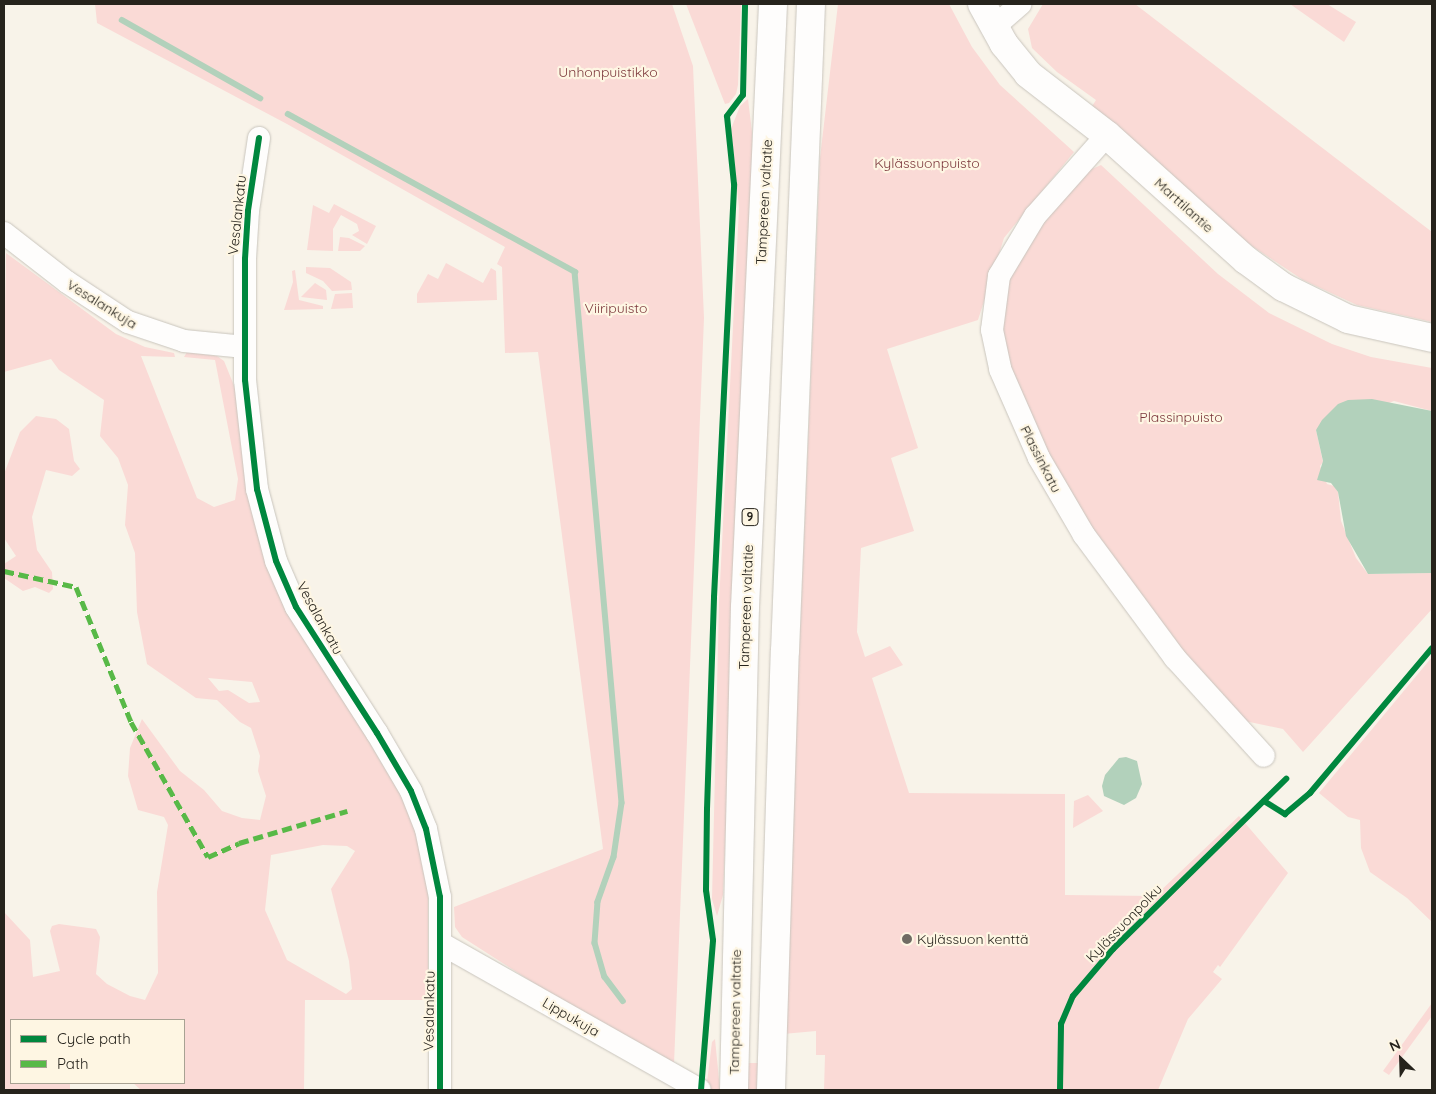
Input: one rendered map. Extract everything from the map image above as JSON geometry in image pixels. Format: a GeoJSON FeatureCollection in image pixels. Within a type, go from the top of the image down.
{"type":"FeatureCollection","features":[{"type":"Feature","properties":{"kind":"main road","name":"Tampereen valtatie"},"geometry":{"type":"LineString","coordinates":[[734,1090],[746,607],[773,4]]}},
{"type":"Feature","properties":{"kind":"main road"},"geometry":{"type":"LineString","coordinates":[[771,1090],[784,661],[811,4]]}},
{"type":"Feature","properties":{"kind":"main road","name":"Marttilantie"},"geometry":{"type":"LineString","coordinates":[[988,15],[1028,74],[1107,135],[1224,241],[1283,287],[1348,319],[1432,338]]}},
{"type":"Feature","properties":{"kind":"street"},"geometry":{"type":"LineString","coordinates":[[988,15],[1020,4]]}},
{"type":"Feature","properties":{"kind":"street","name":"Plassinkatu"},"geometry":{"type":"LineString","coordinates":[[1107,135],[1035,216],[999,276],[992,330],[1000,369],[1039,458],[1084,535],[1175,658],[1264,756]]}},
{"type":"Feature","properties":{"kind":"street","name":"Vesalankatu"},"geometry":{"type":"LineString","coordinates":[[259,138],[248,211],[245,347],[256,489],[276,561],[296,607],[411,791],[426,829],[440,897],[442,944],[440,1090]]}},
{"type":"Feature","properties":{"kind":"street","name":"Vesalankuja"},"geometry":{"type":"LineString","coordinates":[[4,232],[67,282],[135,325],[184,341],[245,347]]}},
{"type":"Feature","properties":{"kind":"street","name":"Lippukuja"},"geometry":{"type":"LineString","coordinates":[[442,944],[700,1090]]}},
{"type":"Feature","properties":{"kind":"green space","name":"Viiripuisto"},"geometry":{"type":"Polygon","coordinates":[[[95,4],[672,4],[693,66],[704,318],[674,1064],[610,1032],[462,937],[455,927],[454,907],[603,849],[538,352],[505,353],[502,267],[497,264],[505,247],[287,124],[97,23],[95,4]]]}},
{"type":"Feature","properties":{"kind":"green space"},"geometry":{"type":"Polygon","coordinates":[[[686,4],[741,4],[738,85],[736,94],[729,103],[725,104],[686,4]]]}},
{"type":"Feature","properties":{"kind":"green space","name":"Kylässuonpuisto"},"geometry":{"type":"Polygon","coordinates":[[[838,4],[949,4],[972,47],[1000,85],[1074,152],[1004,238],[978,320],[887,349],[918,448],[891,458],[914,531],[861,548],[857,632],[865,657],[890,646],[903,665],[872,678],[909,793],[1065,794],[1065,895],[1155,896],[1239,816],[1288,873],[1220,967],[1218,965],[1213,972],[1222,979],[1188,1019],[1158,1090],[824,1090],[825,1055],[816,1055],[816,1031],[783,1034],[820,158],[838,4]]]}},
{"type":"Feature","properties":{"kind":"green space"},"geometry":{"type":"Polygon","coordinates":[[[1043,4],[1135,4],[1432,232],[1432,322],[1357,305],[1303,280],[1246,242],[1145,150],[1091,108],[1096,100],[1057,72],[1032,48],[1028,29],[1043,4]]]}},
{"type":"Feature","properties":{"kind":"green space"},"geometry":{"type":"Polygon","coordinates":[[[1290,4],[1327,4],[1356,22],[1344,42],[1290,4]]]}},
{"type":"Feature","properties":{"kind":"green space"},"geometry":{"type":"Polygon","coordinates":[[[748,99],[752,132],[753,187],[723,895],[717,916],[712,899],[719,603],[739,208],[731,129],[740,106],[748,99]]]}},
{"type":"Feature","properties":{"kind":"green space","name":"Plassinpuisto"},"geometry":{"type":"Polygon","coordinates":[[[1101,165],[1218,274],[1269,313],[1332,344],[1371,357],[1432,368],[1432,411],[1394,401],[1316,430],[1323,462],[1320,466],[1327,484],[1334,486],[1338,492],[1341,521],[1356,558],[1368,574],[1432,573],[1432,609],[1303,752],[1283,729],[1245,721],[1195,668],[1089,527],[1050,461],[1009,374],[1000,330],[1013,260],[1085,172],[1101,165]]]}},
{"type":"Feature","properties":{"kind":"green space"},"geometry":{"type":"Polygon","coordinates":[[[334,204],[376,226],[367,244],[352,235],[359,231],[357,224],[341,215],[333,229],[333,251],[307,250],[313,205],[329,213],[334,204]]]}},
{"type":"Feature","properties":{"kind":"green space"},"geometry":{"type":"Polygon","coordinates":[[[340,237],[349,238],[365,246],[360,251],[338,251],[340,237]]]}},
{"type":"Feature","properties":{"kind":"green space"},"geometry":{"type":"Polygon","coordinates":[[[6,253],[116,334],[145,347],[174,353],[175,357],[141,356],[197,498],[214,507],[235,500],[238,479],[215,360],[184,357],[187,352],[217,356],[224,361],[235,388],[281,593],[400,794],[416,829],[428,890],[428,1000],[305,1000],[304,1090],[141,1090],[134,1084],[185,1084],[185,1019],[10,1019],[10,1084],[70,1084],[70,1090],[4,1090],[4,912],[30,940],[33,977],[60,971],[50,931],[52,926],[59,924],[96,929],[100,937],[96,974],[107,984],[130,996],[145,1000],[158,973],[157,892],[168,825],[164,817],[138,810],[128,776],[130,748],[142,719],[180,771],[204,790],[222,811],[242,818],[260,820],[266,796],[258,771],[260,756],[251,728],[240,722],[217,700],[196,698],[147,664],[137,612],[135,553],[125,525],[128,485],[118,458],[100,436],[104,400],[59,370],[51,359],[4,372],[6,253]],[[208,678],[219,691],[228,690],[249,703],[260,702],[252,682],[208,678]],[[323,845],[271,855],[265,910],[287,960],[346,994],[352,989],[349,961],[331,889],[355,851],[347,846],[323,845]]]}},
{"type":"Feature","properties":{"kind":"green space"},"geometry":{"type":"Polygon","coordinates":[[[446,263],[483,283],[491,268],[496,271],[497,300],[417,303],[417,294],[428,274],[438,279],[446,263]]]}},
{"type":"Feature","properties":{"kind":"green space"},"geometry":{"type":"Polygon","coordinates":[[[306,267],[330,268],[351,282],[352,290],[332,291],[323,281],[306,273],[306,267]]]}},
{"type":"Feature","properties":{"kind":"green space"},"geometry":{"type":"Polygon","coordinates":[[[295,270],[299,300],[323,306],[323,309],[284,310],[293,282],[292,271],[295,270]]]}},
{"type":"Feature","properties":{"kind":"green space"},"geometry":{"type":"Polygon","coordinates":[[[315,283],[326,290],[327,300],[301,297],[315,283]]]}},
{"type":"Feature","properties":{"kind":"green space"},"geometry":{"type":"Polygon","coordinates":[[[352,293],[353,308],[331,309],[335,294],[352,293]]]}},
{"type":"Feature","properties":{"kind":"green space"},"geometry":{"type":"Polygon","coordinates":[[[36,416],[56,419],[69,429],[74,461],[80,469],[72,476],[46,470],[32,517],[37,550],[52,572],[53,589],[49,593],[35,587],[23,591],[4,578],[4,564],[16,556],[4,538],[4,474],[20,432],[36,416]]]}},
{"type":"Feature","properties":{"kind":"green space"},"geometry":{"type":"Polygon","coordinates":[[[1432,657],[1432,922],[1407,898],[1370,872],[1361,848],[1360,820],[1348,817],[1319,793],[1432,657]]]}},
{"type":"Feature","properties":{"kind":"green space"},"geometry":{"type":"Polygon","coordinates":[[[1088,795],[1103,811],[1073,828],[1074,801],[1088,795]]]}},
{"type":"Feature","properties":{"kind":"green space"},"geometry":{"type":"Polygon","coordinates":[[[1432,1003],[1432,1016],[1389,1075],[1383,1071],[1432,1003]]]}},
{"type":"Feature","properties":{"kind":"green space"},"geometry":{"type":"Polygon","coordinates":[[[715,1039],[720,1090],[706,1090],[712,1042],[715,1039]]]}},
{"type":"Feature","properties":{"kind":"green space"},"geometry":{"type":"Polygon","coordinates":[[[744,1063],[759,1063],[759,1090],[744,1090],[744,1063]]]}},
{"type":"Feature","properties":{"kind":"shaded area"},"geometry":{"type":"Polygon","coordinates":[[[1372,399],[1432,411],[1432,573],[1368,574],[1346,536],[1338,492],[1331,483],[1317,480],[1323,461],[1316,430],[1322,420],[1338,404],[1348,400],[1372,399]]]}},
{"type":"Feature","properties":{"kind":"shaded area"},"geometry":{"type":"Polygon","coordinates":[[[1126,757],[1137,761],[1142,784],[1136,798],[1124,805],[1104,796],[1102,786],[1105,775],[1119,758],[1126,757]]]}},
{"type":"Feature","properties":{"kind":"waterway"},"geometry":{"type":"LineString","coordinates":[[122,20],[260,98]]}},
{"type":"Feature","properties":{"kind":"waterway"},"geometry":{"type":"LineString","coordinates":[[288,114],[575,272],[622,803],[614,857],[598,902],[595,943],[605,977],[623,1001]]}},
{"type":"Feature","properties":{"kind":"marked path"},"geometry":{"type":"LineString","coordinates":[[4,571],[76,587],[131,722],[208,857],[239,843],[347,811]]}},
{"type":"Feature","properties":{"kind":"cycle path"},"geometry":{"type":"LineString","coordinates":[[701,1090],[713,940],[706,890],[707,809],[714,597],[734,184],[727,116],[743,95],[745,4]]}},
{"type":"Feature","properties":{"kind":"cycle path"},"geometry":{"type":"LineString","coordinates":[[259,138],[248,211],[245,259],[245,380],[257,489],[276,561],[296,607],[377,733],[411,791],[426,829],[440,897],[440,1090]]}},
{"type":"Feature","properties":{"kind":"cycle path"},"geometry":{"type":"LineString","coordinates":[[1264,801],[1285,814],[1310,793],[1432,648]]}},
{"type":"Feature","properties":{"kind":"cycle path","name":"Kylässuonpolku"},"geometry":{"type":"LineString","coordinates":[[1060,1090],[1061,1024],[1073,996],[1113,949],[1286,779]]}},
{"type":"Feature","properties":{"kind":"place","name":"Kylässuon kenttä"},"geometry":{"type":"Point","coordinates":[907,939]}},
{"type":"Feature","properties":{"kind":"park label","name":"Unhonpuistikko"},"geometry":{"type":"Point","coordinates":[608,72]}}]}
